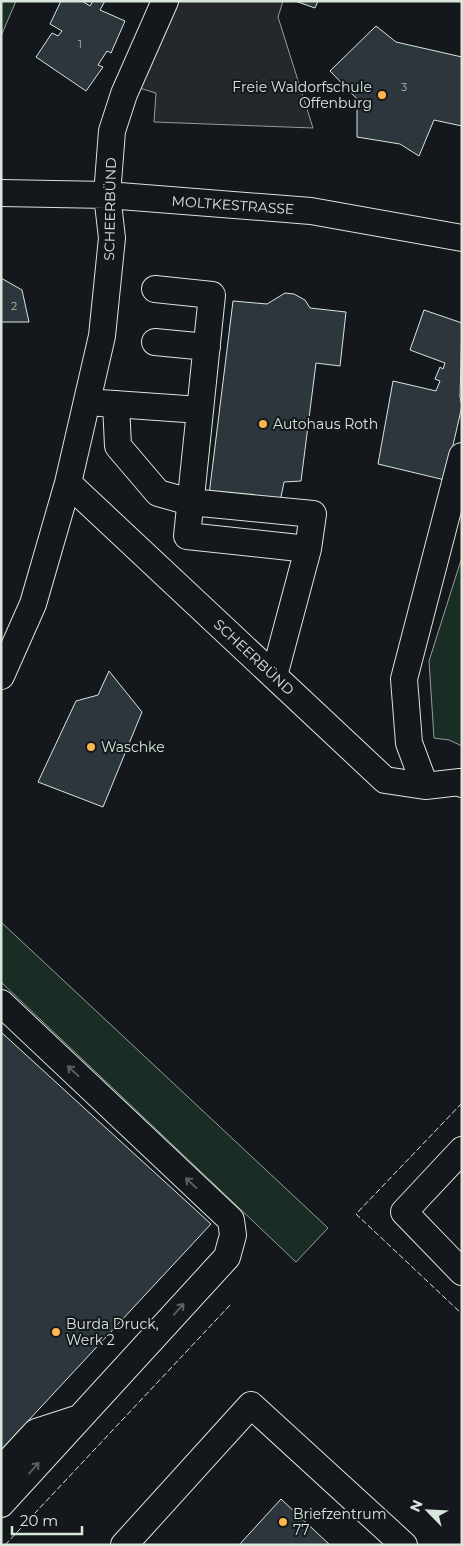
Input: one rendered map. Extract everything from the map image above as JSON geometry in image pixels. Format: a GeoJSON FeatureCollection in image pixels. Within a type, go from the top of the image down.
{"type":"FeatureCollection","features":[{"type":"Feature","properties":{"kind":"street","name":"SCHEERBÜND"},"geometry":{"type":"LineString","coordinates":[[5,660],[33,604],[68,483],[102,336],[112,238],[107,195],[112,131],[124,94],[165,1]]}},
{"type":"Feature","properties":{"kind":"street","name":"MOLTKESTRASSE"},"geometry":{"type":"LineString","coordinates":[[1,193],[107,195],[311,210],[462,238]]}},
{"type":"Feature","properties":{"kind":"street"},"geometry":{"type":"LineString","coordinates":[[155,289],[212,296],[187,536],[308,549]]}},
{"type":"Feature","properties":{"kind":"street"},"geometry":{"type":"LineString","coordinates":[[155,342],[207,347]]}},
{"type":"Feature","properties":{"kind":"street"},"geometry":{"type":"LineString","coordinates":[[86,402],[200,410]]}},
{"type":"Feature","properties":{"kind":"street"},"geometry":{"type":"LineString","coordinates":[[116,404],[118,446],[158,493],[190,502],[313,514],[308,549],[274,676]]}},
{"type":"Feature","properties":{"kind":"street"},"geometry":{"type":"LineString","coordinates":[[425,786],[409,743],[404,679],[462,456]]}},
{"type":"Feature","properties":{"kind":"street","name":"SCHEERBÜND"},"geometry":{"type":"LineString","coordinates":[[68,483],[385,780],[425,786],[461,783]]}},
{"type":"Feature","properties":{"kind":"street"},"geometry":{"type":"LineString","coordinates":[[1,1004],[231,1220],[233,1235],[227,1257],[1,1504]]}},
{"type":"Feature","properties":{"kind":"street"},"geometry":{"type":"LineString","coordinates":[[462,1150],[404,1212],[462,1272]]}},
{"type":"Feature","properties":{"kind":"street"},"geometry":{"type":"LineString","coordinates":[[124,1545],[251,1405],[404,1545]]}},
{"type":"Feature","properties":{"kind":"street"},"geometry":{"type":"LineString","coordinates":[[1,1470],[36,1432],[80,1418]]}},
{"type":"Feature","properties":{"kind":"green space"},"geometry":{"type":"Polygon","coordinates":[[[1,1],[16,1],[1,36],[1,1]]]}},
{"type":"Feature","properties":{"kind":"green space"},"geometry":{"type":"Polygon","coordinates":[[[462,557],[462,746],[449,740],[434,738],[429,661],[462,557]]]}},
{"type":"Feature","properties":{"kind":"green space"},"geometry":{"type":"Polygon","coordinates":[[[1,922],[328,1228],[296,1262],[1,982],[1,922]]]}},
{"type":"Feature","properties":{"kind":"shaded area"},"geometry":{"type":"Polygon","coordinates":[[[176,1],[283,1],[278,17],[313,128],[154,122],[156,93],[136,87],[176,1]]]}},
{"type":"Feature","properties":{"kind":"building"},"geometry":{"type":"Polygon","coordinates":[[[61,1],[82,1],[90,6],[93,1],[105,1],[100,10],[125,21],[111,53],[107,51],[98,65],[103,67],[86,91],[36,57],[52,33],[58,36],[62,31],[50,24],[61,1]]]}},
{"type":"Feature","properties":{"kind":"building"},"geometry":{"type":"Polygon","coordinates":[[[295,1],[318,1],[315,8],[295,1]]]}},
{"type":"Feature","properties":{"kind":"building"},"geometry":{"type":"Polygon","coordinates":[[[376,26],[396,42],[462,57],[462,126],[434,120],[419,156],[400,144],[357,137],[357,110],[361,103],[330,71],[376,26]]]}},
{"type":"Feature","properties":{"kind":"building"},"geometry":{"type":"Polygon","coordinates":[[[1,278],[22,290],[29,322],[1,322],[1,278]]]}},
{"type":"Feature","properties":{"kind":"building","name":"Autohaus Roth"},"geometry":{"type":"Polygon","coordinates":[[[285,293],[294,294],[305,300],[310,308],[346,312],[340,366],[316,363],[301,481],[284,482],[280,502],[209,495],[233,301],[267,304],[285,293]]]}},
{"type":"Feature","properties":{"kind":"building"},"geometry":{"type":"Polygon","coordinates":[[[424,310],[462,323],[460,397],[462,406],[445,480],[378,464],[393,381],[436,391],[440,381],[435,379],[440,367],[443,369],[445,363],[410,350],[424,310]]]}},
{"type":"Feature","properties":{"kind":"building","name":"Waschke"},"geometry":{"type":"Polygon","coordinates":[[[109,671],[142,712],[103,807],[38,782],[76,701],[98,695],[109,671]]]}},
{"type":"Feature","properties":{"kind":"building","name":"Burda Druck, Werk 2"},"geometry":{"type":"Polygon","coordinates":[[[1,1032],[211,1224],[1,1450],[1,1032]]]}},
{"type":"Feature","properties":{"kind":"building","name":"Briefzentrum 77"},"geometry":{"type":"Polygon","coordinates":[[[281,1499],[330,1545],[239,1545],[281,1499]]]}},
{"type":"Feature","properties":{"kind":"fence"},"geometry":{"type":"LineString","coordinates":[[462,1103],[356,1214],[462,1314]]}},
{"type":"Feature","properties":{"kind":"fence"},"geometry":{"type":"LineString","coordinates":[[5,1545],[231,1304]]}},
{"type":"Feature","properties":{"kind":"place","name":"Freie Waldorfschule Offenburg"},"geometry":{"type":"Point","coordinates":[382,95]}},
{"type":"Feature","properties":{"kind":"place","name":"Autohaus Roth"},"geometry":{"type":"Point","coordinates":[263,424]}},
{"type":"Feature","properties":{"kind":"place","name":"Waschke"},"geometry":{"type":"Point","coordinates":[91,747]}},
{"type":"Feature","properties":{"kind":"place","name":"Burda Druck, Werk 2"},"geometry":{"type":"Point","coordinates":[56,1332]}},
{"type":"Feature","properties":{"kind":"place","name":"Briefzentrum 77"},"geometry":{"type":"Point","coordinates":[283,1522]}}]}
